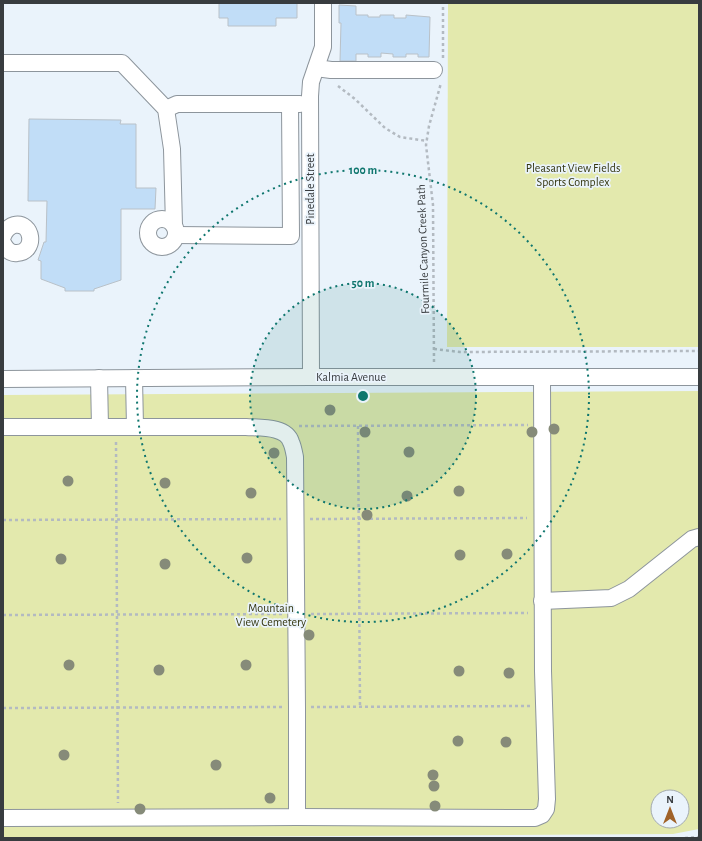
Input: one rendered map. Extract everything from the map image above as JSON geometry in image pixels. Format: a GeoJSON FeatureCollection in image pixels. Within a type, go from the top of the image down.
{"type":"FeatureCollection","features":[{"type":"Feature","properties":{"kind":"street","name":"Pinedale Street"},"geometry":{"type":"LineString","coordinates":[[311,377],[310,104],[311,82],[323,69],[323,3]]}},
{"type":"Feature","properties":{"kind":"street"},"geometry":{"type":"LineString","coordinates":[[3,63],[122,63],[166,109],[172,149],[175,230],[291,236],[310,235]]}},
{"type":"Feature","properties":{"kind":"street"},"geometry":{"type":"LineString","coordinates":[[323,69],[440,69]]}},
{"type":"Feature","properties":{"kind":"street"},"geometry":{"type":"LineString","coordinates":[[166,109],[177,104],[310,104]]}},
{"type":"Feature","properties":{"kind":"street"},"geometry":{"type":"LineString","coordinates":[[290,104],[291,236]]}},
{"type":"Feature","properties":{"kind":"street"},"geometry":{"type":"LineString","coordinates":[[3,224],[3,234]]}},
{"type":"Feature","properties":{"kind":"street"},"geometry":{"type":"LineString","coordinates":[[3,234],[11,226],[22,226],[29,232],[31,241],[27,249],[19,253],[10,252],[3,243]]}},
{"type":"Feature","properties":{"kind":"street","name":"Kalmia Avenue"},"geometry":{"type":"LineString","coordinates":[[3,379],[311,377],[699,378]]}},
{"type":"Feature","properties":{"kind":"street"},"geometry":{"type":"LineString","coordinates":[[99,378],[108,427]]}},
{"type":"Feature","properties":{"kind":"street"},"geometry":{"type":"LineString","coordinates":[[134,378],[135,427]]}},
{"type":"Feature","properties":{"kind":"street"},"geometry":{"type":"LineString","coordinates":[[3,818],[535,818],[542,815],[546,809],[547,799],[542,607],[542,378]]}},
{"type":"Feature","properties":{"kind":"street"},"geometry":{"type":"LineString","coordinates":[[3,427],[246,427],[282,431],[291,440],[295,457],[297,817]]}},
{"type":"Feature","properties":{"kind":"street"},"geometry":{"type":"LineString","coordinates":[[542,607],[611,598],[629,589],[692,540],[699,537]]}},
{"type":"Feature","properties":{"kind":"path","name":"Fourmile Canyon Creek Path"},"geometry":{"type":"LineString","coordinates":[[434,377],[433,205],[426,145],[440,69],[443,3]]}},
{"type":"Feature","properties":{"kind":"path"},"geometry":{"type":"LineString","coordinates":[[323,69],[338,86],[355,99],[386,128],[400,137],[427,141]]}},
{"type":"Feature","properties":{"kind":"path"},"geometry":{"type":"LineString","coordinates":[[434,349],[460,352],[699,351]]}},
{"type":"Feature","properties":{"kind":"path"},"geometry":{"type":"LineString","coordinates":[[298,426],[541,425]]}},
{"type":"Feature","properties":{"kind":"path"},"geometry":{"type":"LineString","coordinates":[[358,426],[360,707]]}},
{"type":"Feature","properties":{"kind":"path"},"geometry":{"type":"LineString","coordinates":[[108,427],[116,520],[118,817]]}},
{"type":"Feature","properties":{"kind":"path"},"geometry":{"type":"LineString","coordinates":[[3,520],[542,517]]}},
{"type":"Feature","properties":{"kind":"path"},"geometry":{"type":"LineString","coordinates":[[3,615],[359,614],[542,607]]}},
{"type":"Feature","properties":{"kind":"path"},"geometry":{"type":"LineString","coordinates":[[3,708],[544,706]]}},
{"type":"Feature","properties":{"kind":"path"},"geometry":{"type":"LineString","coordinates":[[685,838],[699,837]]}},
{"type":"Feature","properties":{"kind":"green space","name":"Pleasant View Fields Sports Complex"},"geometry":{"type":"Polygon","coordinates":[[[448,3],[699,3],[699,347],[447,347],[448,3]]]}},
{"type":"Feature","properties":{"kind":"green space","name":"Mountain View Cemetery"},"geometry":{"type":"Polygon","coordinates":[[[699,391],[699,829],[673,834],[3,838],[3,395],[699,391]]]}},
{"type":"Feature","properties":{"kind":"building"},"geometry":{"type":"Polygon","coordinates":[[[219,3],[297,3],[297,18],[276,18],[276,26],[228,26],[228,18],[219,18],[219,3]]]}},
{"type":"Feature","properties":{"kind":"building"},"geometry":{"type":"Polygon","coordinates":[[[339,5],[356,6],[356,15],[368,15],[368,17],[394,15],[394,18],[406,18],[406,15],[430,17],[429,57],[418,57],[418,54],[406,54],[406,57],[393,57],[393,54],[381,53],[381,57],[368,57],[368,54],[356,54],[356,61],[340,61],[341,23],[339,23],[339,5]]]}},
{"type":"Feature","properties":{"kind":"building"},"geometry":{"type":"Polygon","coordinates":[[[29,119],[121,120],[120,124],[136,124],[136,188],[156,188],[155,209],[121,209],[121,280],[94,289],[94,291],[65,291],[65,288],[41,279],[41,261],[38,260],[44,242],[46,242],[47,201],[28,201],[29,119]]]}}]}
